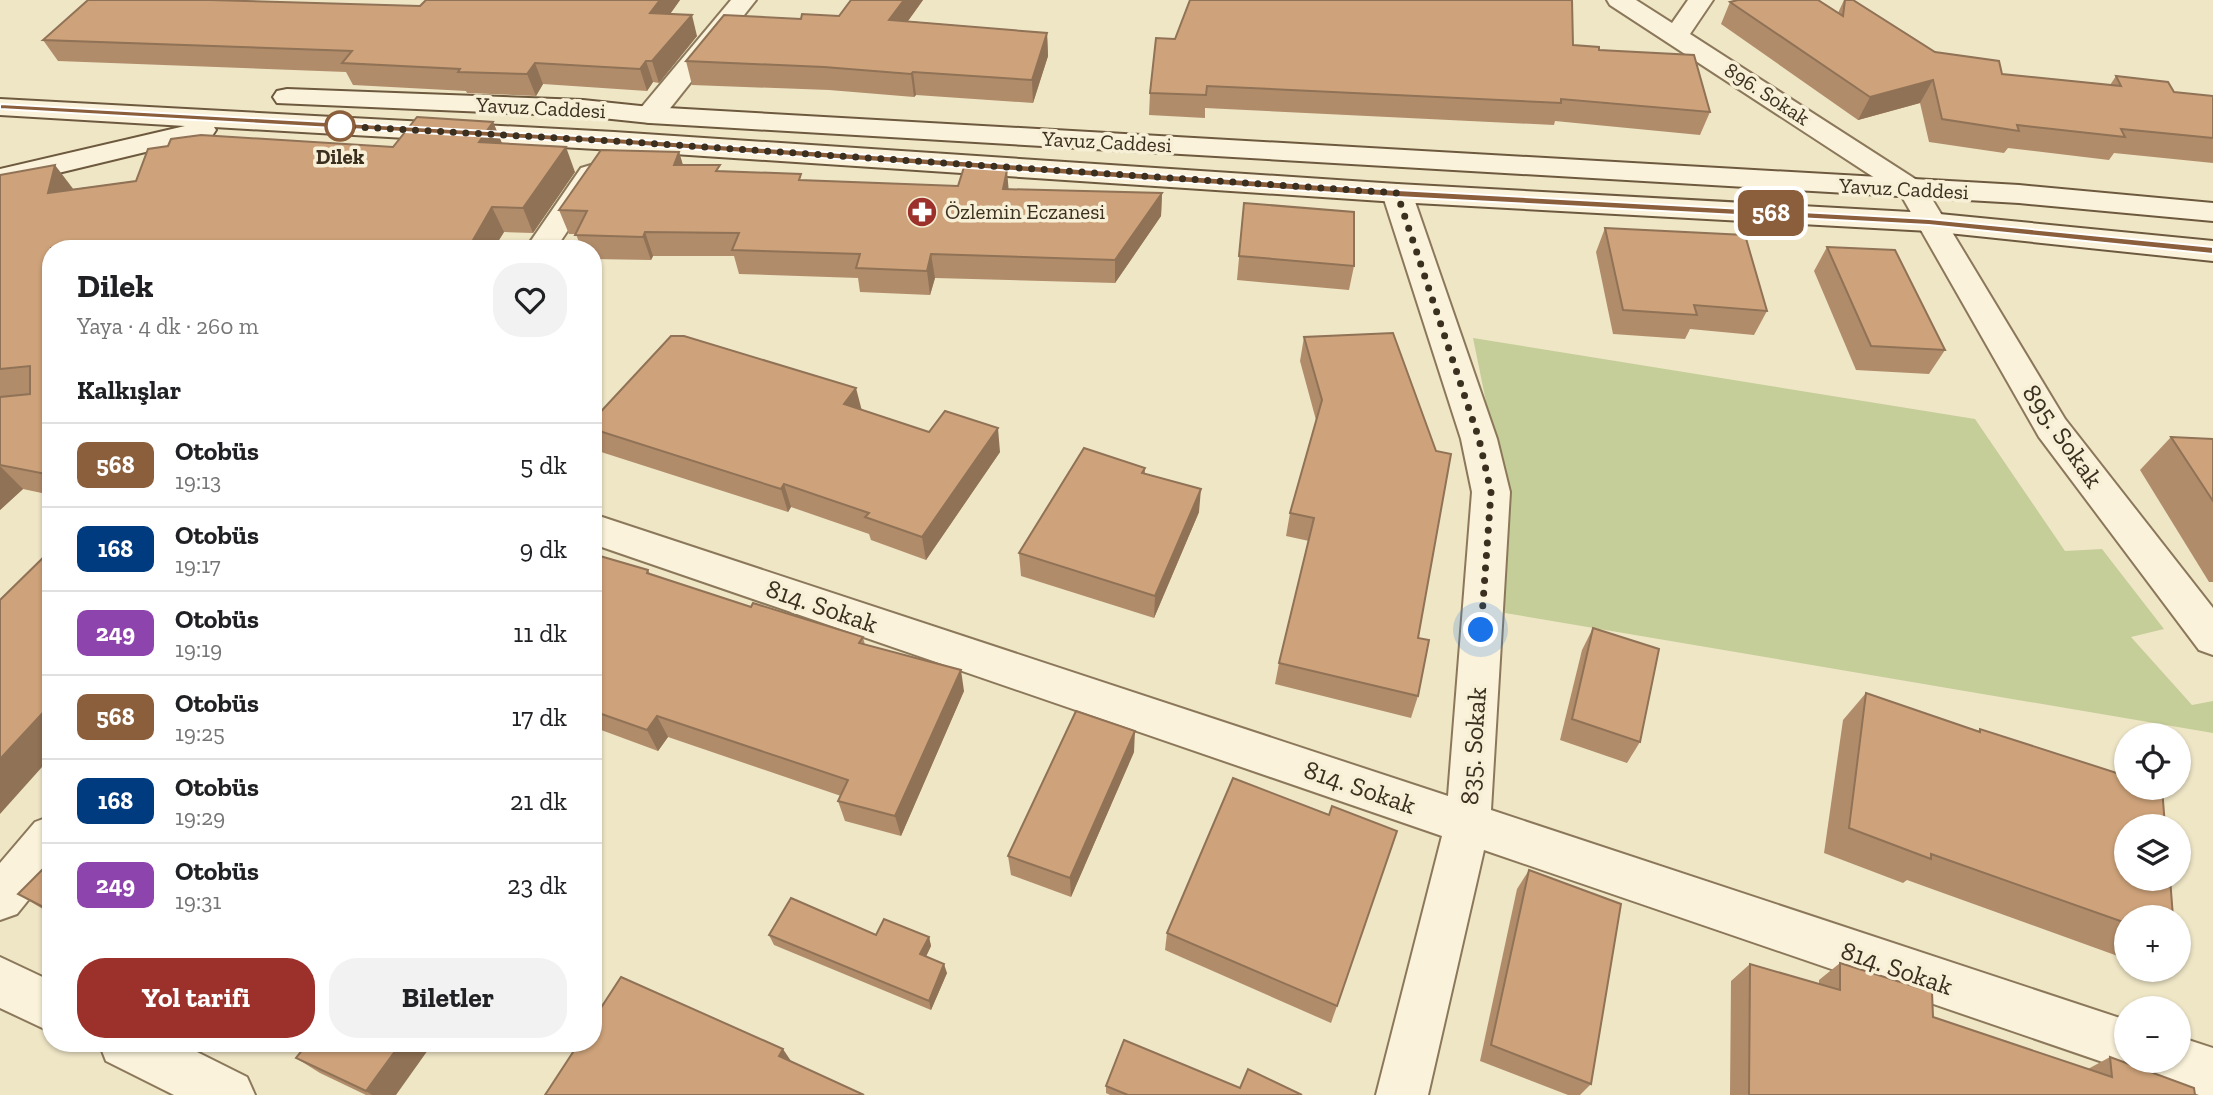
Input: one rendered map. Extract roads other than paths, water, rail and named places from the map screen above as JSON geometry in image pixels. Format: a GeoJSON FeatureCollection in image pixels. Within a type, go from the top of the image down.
{"type":"FeatureCollection","features":[{"type":"Feature","properties":{"kind":"main road"},"geometry":{"type":"LineString","coordinates":[[650,115],[744,0]]}},
{"type":"Feature","properties":{"kind":"main road","name":"896. Sokak"},"geometry":{"type":"LineString","coordinates":[[1619,0],[1913,190]]}},
{"type":"Feature","properties":{"kind":"main road"},"geometry":{"type":"LineString","coordinates":[[1676,36],[1701,0]]}},
{"type":"Feature","properties":{"kind":"main road","name":"Yavuz Caddesi"},"geometry":{"type":"LineString","coordinates":[[0,85],[583,108],[650,115],[1913,190],[2019,194],[2213,212]]}},
{"type":"Feature","properties":{"kind":"main road","name":"Yavuz Caddesi"},"geometry":{"type":"LineString","coordinates":[[0,107],[614,141],[1397,193],[1929,222],[2213,251]]}},
{"type":"Feature","properties":{"kind":"main road"},"geometry":{"type":"LineString","coordinates":[[0,178],[243,120]]}},
{"type":"Feature","properties":{"kind":"main road"},"geometry":{"type":"LineString","coordinates":[[546,240],[614,141]]}},
{"type":"Feature","properties":{"kind":"main road","name":"895. Sokak"},"geometry":{"type":"LineString","coordinates":[[1913,190],[1929,222],[2052,428],[2213,638]]}},
{"type":"Feature","properties":{"kind":"main road","name":"835. Sokak"},"geometry":{"type":"LineString","coordinates":[[1397,193],[1479,439],[1491,492],[1468,823],[1402,1095]]}},
{"type":"Feature","properties":{"kind":"main road","name":"814. Sokak"},"geometry":{"type":"LineString","coordinates":[[602,531],[2114,1041]]}},
{"type":"Feature","properties":{"kind":"main road"},"geometry":{"type":"LineString","coordinates":[[0,898],[42,848]]}},
{"type":"Feature","properties":{"kind":"main road"},"geometry":{"type":"LineString","coordinates":[[0,982],[42,1003]]}},
{"type":"Feature","properties":{"kind":"main road"},"geometry":{"type":"LineString","coordinates":[[142,1052],[228,1095]]}},
{"type":"Feature","properties":{"kind":"main road"},"geometry":{"type":"LineString","coordinates":[[2191,1066],[2213,1074]]}},
{"type":"Feature","properties":{"kind":"place","name":"Dilek"},"geometry":{"type":"Point","coordinates":[340,126]}},
{"type":"Feature","properties":{"kind":"place","name":"Özlemin Eczanesi"},"geometry":{"type":"Point","coordinates":[922,212]}}]}
